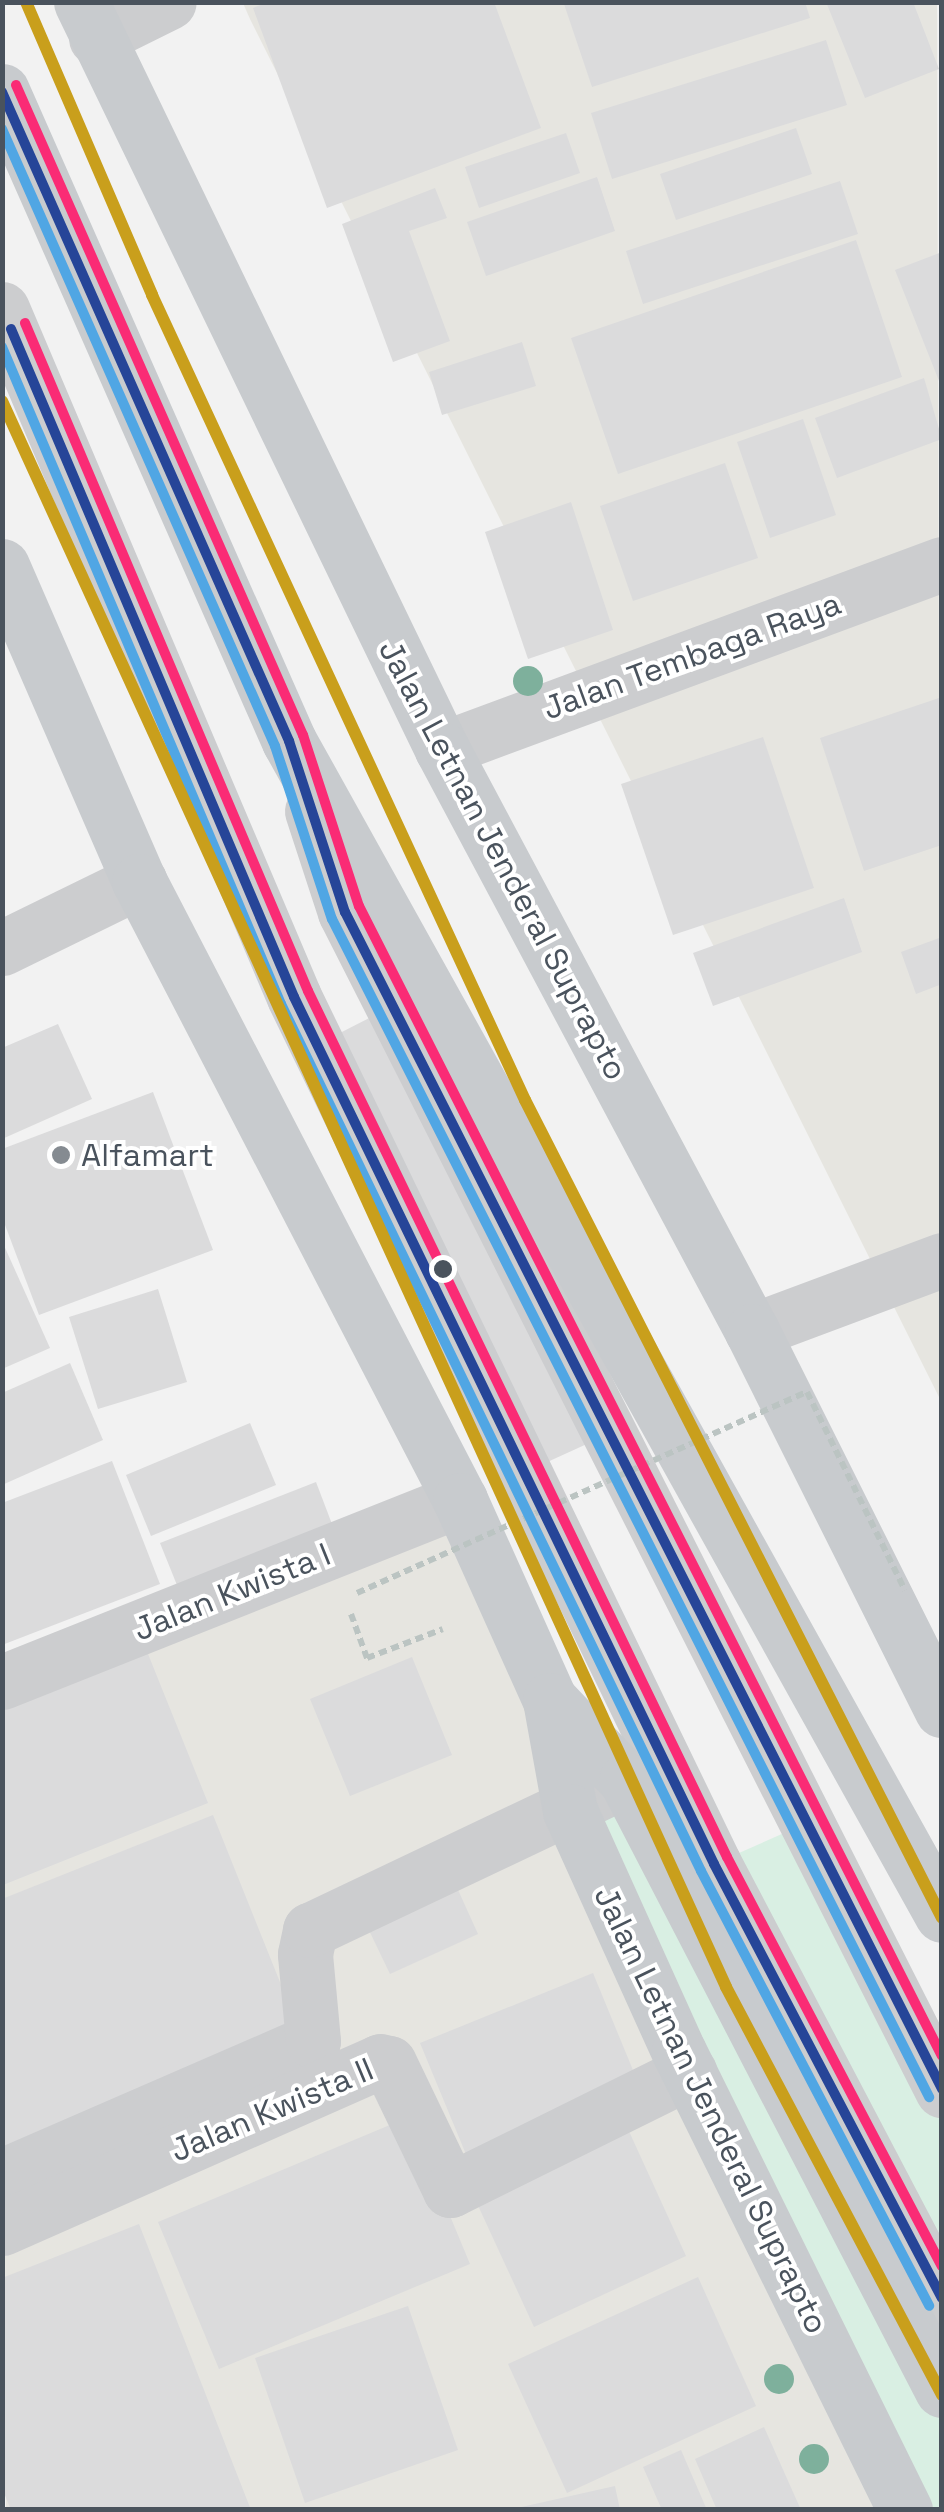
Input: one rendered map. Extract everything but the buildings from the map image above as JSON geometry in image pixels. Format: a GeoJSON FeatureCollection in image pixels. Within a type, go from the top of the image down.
{"type":"FeatureCollection","features":[{"type":"Feature","properties":{"kind":"main road","name":"Jalan Letnan Jenderal Suprapto"},"geometry":{"type":"LineString","coordinates":[[89,20],[442,749],[752,1331],[942,1710]]}},
{"type":"Feature","properties":{"kind":"main road"},"geometry":{"type":"LineString","coordinates":[[2,91],[283,729],[942,1915]]}},
{"type":"Feature","properties":{"kind":"main road","name":"Jalan Letnan Jenderal Suprapto"},"geometry":{"type":"LineString","coordinates":[[2,566],[139,881],[460,1500],[550,1700],[570,1811],[689,2072],[905,2510]]}},
{"type":"Feature","properties":{"kind":"main road","name":"Jalan Letnan Jenderal Suprapto"},"geometry":{"type":"LineString","coordinates":[[550,1700],[626,1780],[942,2390]]}},
{"type":"Feature","properties":{"kind":"street"},"geometry":{"type":"LineString","coordinates":[[89,20],[169,2]]}},
{"type":"Feature","properties":{"kind":"street"},"geometry":{"type":"LineString","coordinates":[[2,309],[302,1014],[754,1943],[942,2299]]}},
{"type":"Feature","properties":{"kind":"street","name":"Jalan Tembaga Raya"},"geometry":{"type":"LineString","coordinates":[[442,749],[942,564]]}},
{"type":"Feature","properties":{"kind":"street"},"geometry":{"type":"LineString","coordinates":[[283,729],[345,912],[942,2090]]}},
{"type":"Feature","properties":{"kind":"street"},"geometry":{"type":"LineString","coordinates":[[2,948],[139,881]]}},
{"type":"Feature","properties":{"kind":"street"},"geometry":{"type":"LineString","coordinates":[[752,1331],[942,1260]]}},
{"type":"Feature","properties":{"kind":"street","name":"Jalan Kwista I"},"geometry":{"type":"LineString","coordinates":[[2,1682],[460,1500]]}},
{"type":"Feature","properties":{"kind":"street"},"geometry":{"type":"LineString","coordinates":[[2,2176],[313,2042],[305,1954],[310,1930],[570,1811],[626,1780]]}},
{"type":"Feature","properties":{"kind":"street","name":"Jalan Kwista II"},"geometry":{"type":"LineString","coordinates":[[2,2228],[380,2061],[389,2063],[450,2190],[689,2072]]}},
{"type":"Feature","properties":{"kind":"path"},"geometry":{"type":"LineString","coordinates":[[357,1593],[807,1392],[906,1590]]}},
{"type":"Feature","properties":{"kind":"path"},"geometry":{"type":"LineString","coordinates":[[345,1598],[367,1658],[504,1605]]}},
{"type":"Feature","properties":{"kind":"shaded area"},"geometry":{"type":"Polygon","coordinates":[[[243,3],[937,3],[941,1401],[250,19],[243,3]]]}},
{"type":"Feature","properties":{"kind":"shaded area"},"geometry":{"type":"Polygon","coordinates":[[[460,1500],[906,2509],[6,2510],[3,1696],[460,1500]]]}},
{"type":"Feature","properties":{"kind":"green space"},"geometry":{"type":"Polygon","coordinates":[[[626,1780],[941,2389],[941,2509],[905,2509],[570,1811],[626,1780]]]}},
{"type":"Feature","properties":{"kind":"green space"},"geometry":{"type":"Polygon","coordinates":[[[809,1822],[941,2087],[941,2299],[714,1864],[809,1822]]]}},
{"type":"Feature","properties":{"kind":"transit line"},"geometry":{"type":"LineString","coordinates":[[26,2],[152,295],[525,1100],[942,1918]]}},
{"type":"Feature","properties":{"kind":"transit line"},"geometry":{"type":"LineString","coordinates":[[16,85],[303,735],[359,906],[942,2056]]}},
{"type":"Feature","properties":{"kind":"transit line"},"geometry":{"type":"LineString","coordinates":[[2,92],[289,741],[345,912],[942,2089]]}},
{"type":"Feature","properties":{"kind":"transit line"},"geometry":{"type":"LineString","coordinates":[[2,129],[275,746],[332,919],[929,2097]]}},
{"type":"Feature","properties":{"kind":"transit line"},"geometry":{"type":"LineString","coordinates":[[25,323],[308,991],[727,1857],[942,2266]]}},
{"type":"Feature","properties":{"kind":"transit line"},"geometry":{"type":"LineString","coordinates":[[11,329],[294,997],[714,1864],[942,2298]]}},
{"type":"Feature","properties":{"kind":"transit line"},"geometry":{"type":"LineString","coordinates":[[2,347],[281,1004],[701,1871],[929,2306]]}},
{"type":"Feature","properties":{"kind":"transit line"},"geometry":{"type":"LineString","coordinates":[[2,401],[726,1987],[942,2395]]}},
{"type":"Feature","properties":{"kind":"place","name":"Alfamart"},"geometry":{"type":"Point","coordinates":[61,1155]}}]}
